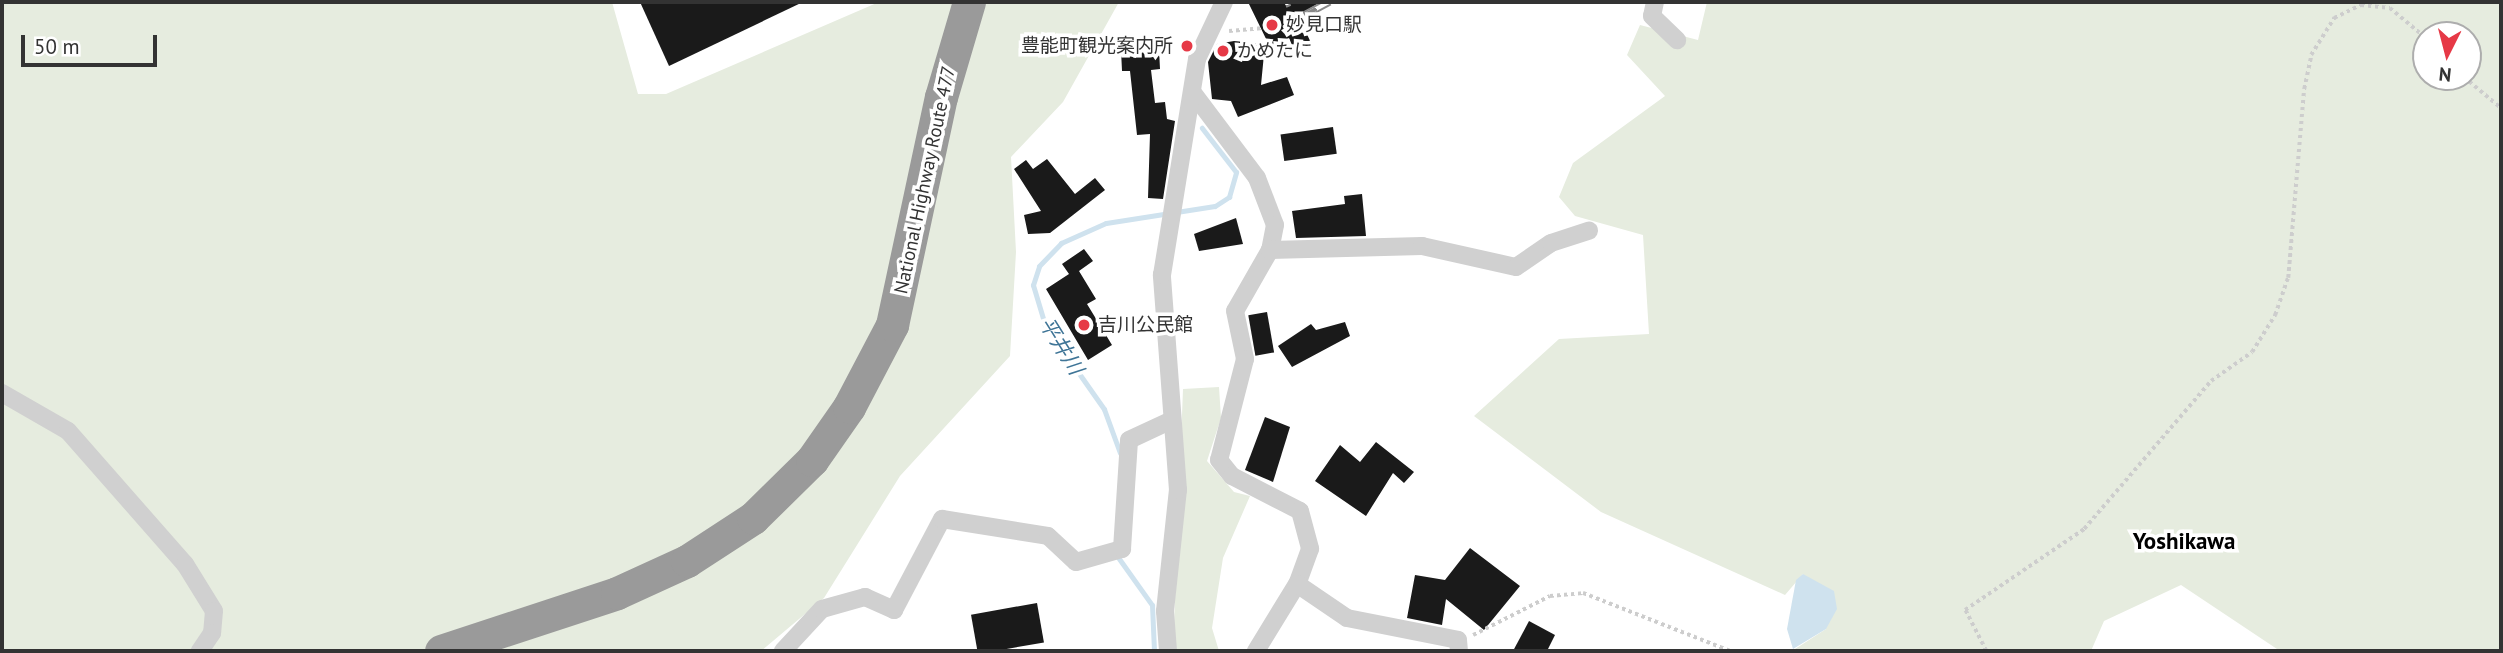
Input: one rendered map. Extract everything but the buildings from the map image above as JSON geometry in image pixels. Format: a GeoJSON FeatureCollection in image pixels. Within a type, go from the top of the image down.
{"type":"FeatureCollection","features":[{"type":"Feature","properties":{"kind":"highway","name":"National Highway Route 477"},"geometry":{"type":"LineString","coordinates":[[441,651],[617,593],[687,561],[753,517],[812,460],[849,407],[892,325],[941,97],[969,2]]}},
{"type":"Feature","properties":{"kind":"street"},"geometry":{"type":"LineString","coordinates":[[1168,651],[1165,611],[1178,490],[1162,275],[1175,220],[1193,93],[1210,32],[1224,2]]}},
{"type":"Feature","properties":{"kind":"street"},"geometry":{"type":"LineString","coordinates":[[1655,2],[1652,16],[1678,40]]}},
{"type":"Feature","properties":{"kind":"street"},"geometry":{"type":"LineString","coordinates":[[1193,93],[1268,198],[1275,225],[1270,250],[1236,311],[1245,359],[1219,460],[1232,476],[1300,511],[1310,549],[1297,584],[1256,651]]}},
{"type":"Feature","properties":{"kind":"street"},"geometry":{"type":"LineString","coordinates":[[1270,250],[1422,246],[1517,267],[1551,243],[1589,232]]}},
{"type":"Feature","properties":{"kind":"street"},"geometry":{"type":"LineString","coordinates":[[2,393],[68,430],[185,564],[214,611],[212,633],[200,651]]}},
{"type":"Feature","properties":{"kind":"street"},"geometry":{"type":"LineString","coordinates":[[783,651],[822,609],[865,597],[894,610],[942,519],[1048,536],[1076,562],[1104,558],[1122,549],[1129,440],[1172,420]]}},
{"type":"Feature","properties":{"kind":"street"},"geometry":{"type":"LineString","coordinates":[[1297,584],[1347,618],[1458,645]]}},
{"type":"Feature","properties":{"kind":"path"},"geometry":{"type":"LineString","coordinates":[[1986,651],[1965,610],[2084,529],[2211,381],[2252,352],[2275,316],[2288,278],[2304,89],[2311,55],[2334,18],[2361,5],[2390,8],[2412,26]]}},
{"type":"Feature","properties":{"kind":"path"},"geometry":{"type":"LineString","coordinates":[[1210,32],[1261,28]]}},
{"type":"Feature","properties":{"kind":"path"},"geometry":{"type":"LineString","coordinates":[[2481,91],[2501,108]]}},
{"type":"Feature","properties":{"kind":"path"},"geometry":{"type":"LineString","coordinates":[[1458,645],[1550,596],[1583,593],[1730,651]]}},
{"type":"Feature","properties":{"kind":"shaded area"},"geometry":{"type":"Polygon","coordinates":[[[2,2],[612,2],[638,94],[666,94],[879,2],[1119,2],[1063,102],[1011,157],[1016,252],[1010,356],[900,476],[824,598],[761,651],[2,651],[2,2]]]}},
{"type":"Feature","properties":{"kind":"shaded area"},"geometry":{"type":"Polygon","coordinates":[[[1707,2],[2501,2],[2501,651],[2280,651],[2181,585],[2104,621],[2091,651],[1792,651],[1826,629],[1803,574],[1785,595],[1601,512],[1474,416],[1559,339],[1649,334],[1643,235],[1575,216],[1559,197],[1573,163],[1665,96],[1627,55],[1640,25],[1698,40],[1707,2]]]}},
{"type":"Feature","properties":{"kind":"shaded area"},"geometry":{"type":"Polygon","coordinates":[[[1219,387],[1221,418],[1207,461],[1234,492],[1250,496],[1223,558],[1212,628],[1219,651],[1173,651],[1183,389],[1219,387]]]}},
{"type":"Feature","properties":{"kind":"water"},"geometry":{"type":"Polygon","coordinates":[[[1803,574],[1834,591],[1837,609],[1826,629],[1793,649],[1787,629],[1796,580],[1803,574]]]}},
{"type":"Feature","properties":{"kind":"waterway","name":"平井川"},"geometry":{"type":"LineString","coordinates":[[1120,453],[1104,409],[1045,325],[1033,285],[1039,266],[1061,243],[1106,223],[1215,206],[1229,197],[1236,172],[1202,128]]}},
{"type":"Feature","properties":{"kind":"waterway","name":"平井川"},"geometry":{"type":"LineString","coordinates":[[1115,553],[1152,605],[1154,651]]}},
{"type":"Feature","properties":{"kind":"railway"},"geometry":{"type":"LineString","coordinates":[[1285,4],[1290,2]]}},
{"type":"Feature","properties":{"kind":"railway"},"geometry":{"type":"LineString","coordinates":[[1288,24],[1329,2]]}},
{"type":"Feature","properties":{"kind":"place","name":"妙見口駅"},"geometry":{"type":"Point","coordinates":[1272,25]}},
{"type":"Feature","properties":{"kind":"place","name":"豊能町観光案内所"},"geometry":{"type":"Point","coordinates":[1187,46]}},
{"type":"Feature","properties":{"kind":"place","name":"かめたに"},"geometry":{"type":"Point","coordinates":[1223,51]}},
{"type":"Feature","properties":{"kind":"place","name":"吉川公民館"},"geometry":{"type":"Point","coordinates":[1084,325]}},
{"type":"Feature","properties":{"kind":"district","name":"Yoshikawa"},"geometry":{"type":"Point","coordinates":[2184,541]}}]}
